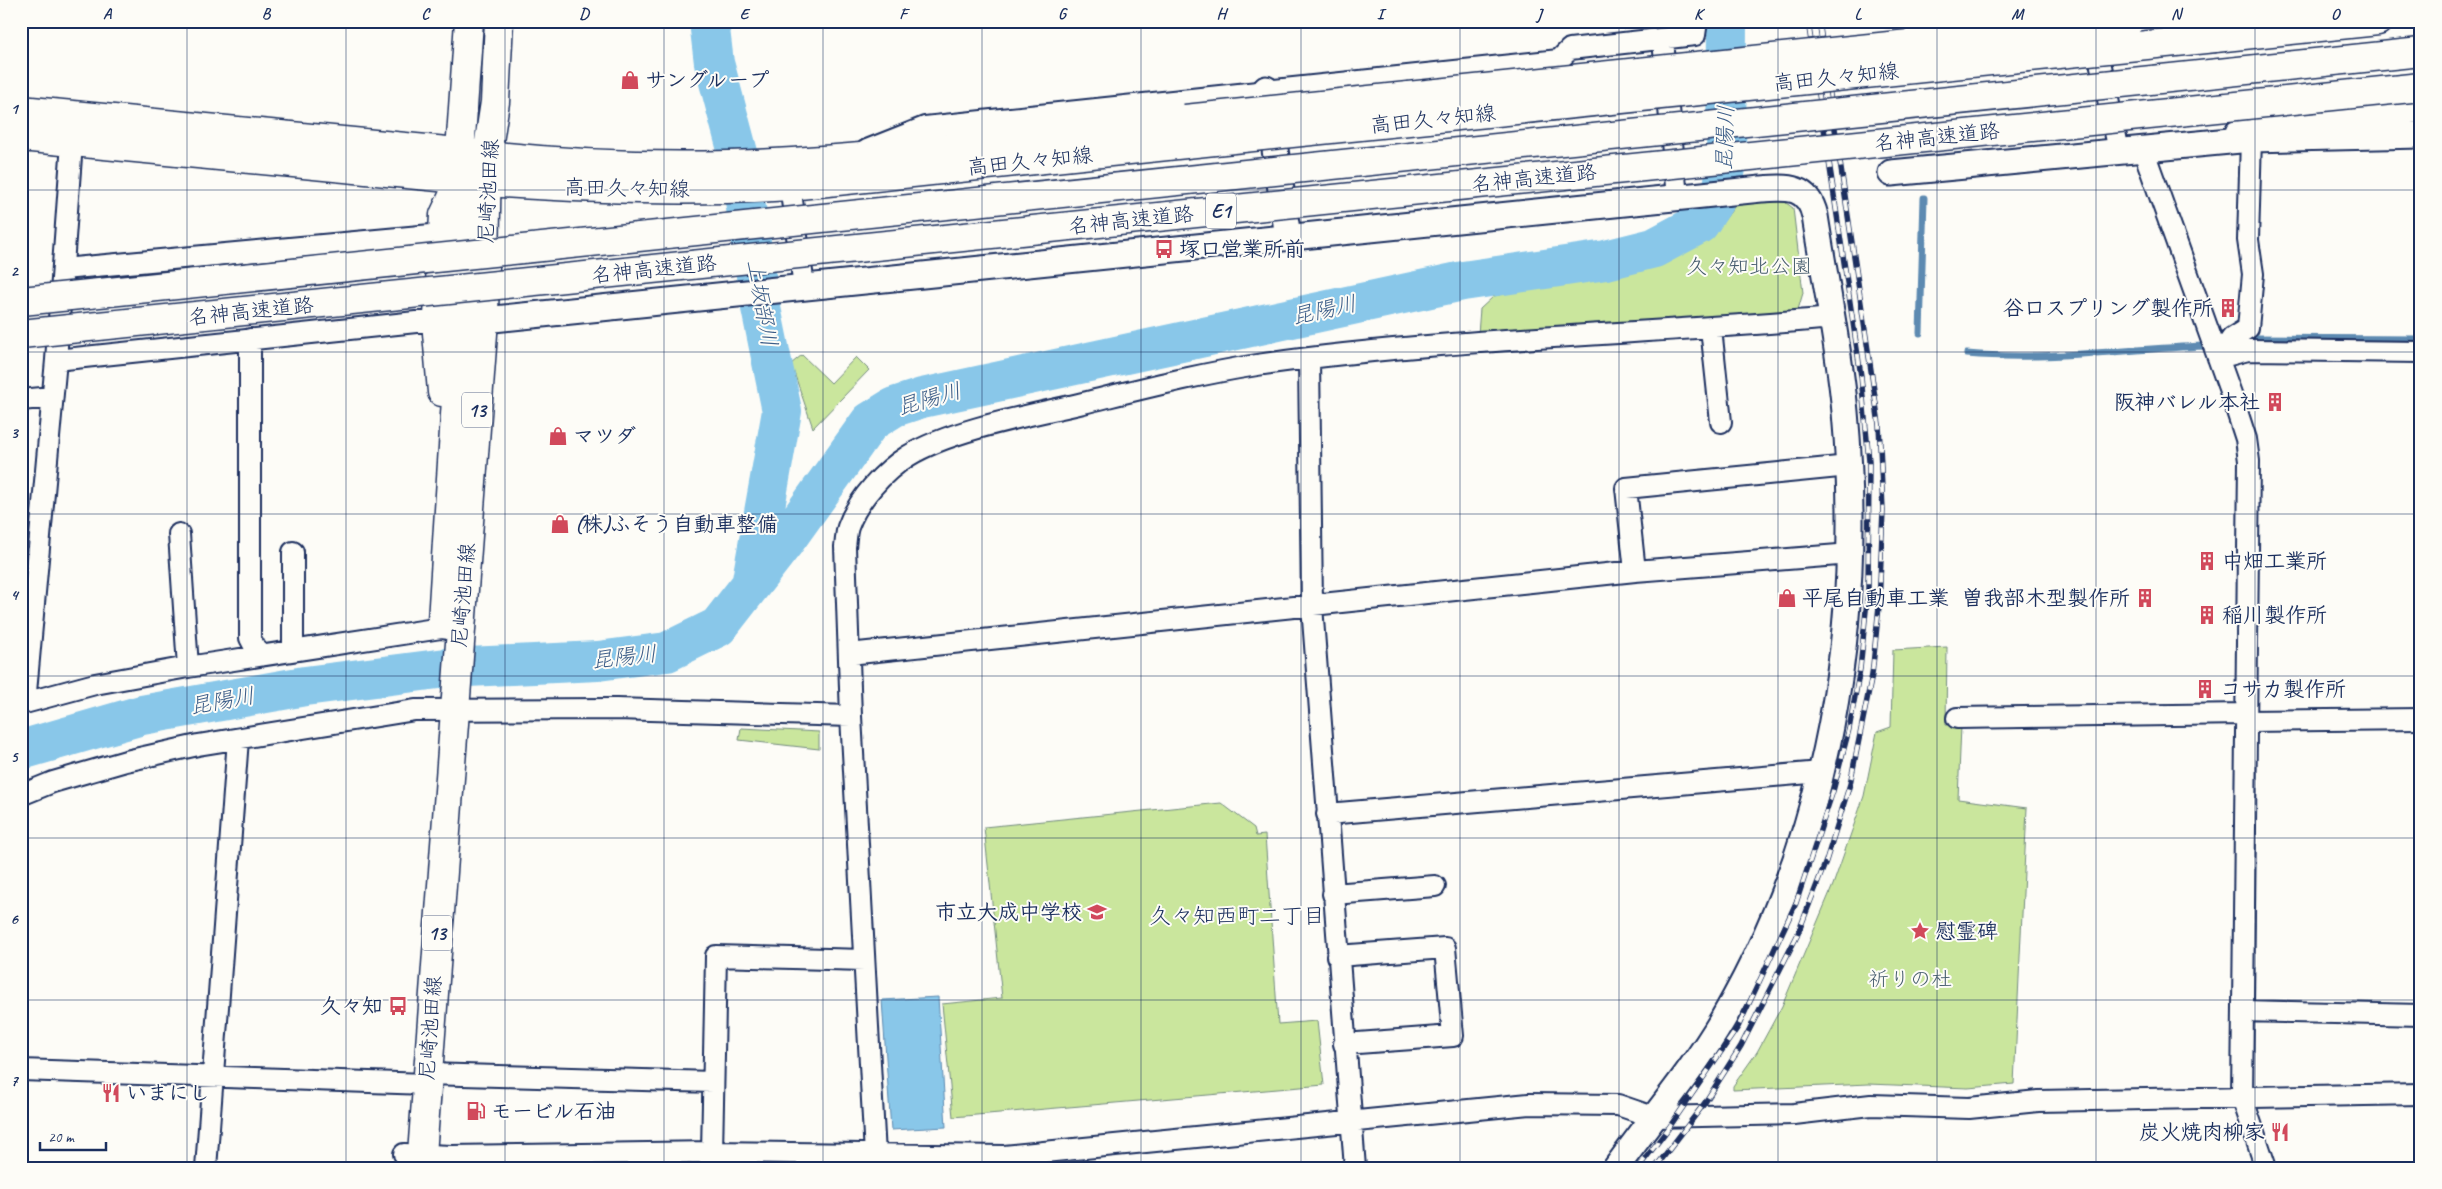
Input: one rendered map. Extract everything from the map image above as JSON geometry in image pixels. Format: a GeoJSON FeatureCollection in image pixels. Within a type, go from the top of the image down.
{"type":"FeatureCollection","features":[{"type":"Feature","properties":{"kind":"main road","name":"尼崎池田線"},"geometry":{"type":"LineString","coordinates":[[413,1161],[450,633],[484,320],[474,181],[460,152],[469,21]]}},
{"type":"Feature","properties":{"kind":"main road","name":"尼崎池田線"},"geometry":{"type":"LineString","coordinates":[[450,491],[438,322],[442,234],[444,215],[474,181],[487,155],[495,102],[499,21]]}},
{"type":"Feature","properties":{"kind":"main road","name":"高田久々知線"},"geometry":{"type":"LineString","coordinates":[[460,152],[562,163],[744,177],[790,186],[1185,132],[2130,21]]}},
{"type":"Feature","properties":{"kind":"main road","name":"高田久々知線"},"geometry":{"type":"LineString","coordinates":[[474,181],[744,177],[847,158],[1185,132],[2216,38],[2378,21]]}},
{"type":"Feature","properties":{"kind":"main road","name":"名神高速道路"},"geometry":{"type":"LineString","coordinates":[[22,301],[2421,52]]}},
{"type":"Feature","properties":{"kind":"main road","name":"名神高速道路"},"geometry":{"type":"LineString","coordinates":[[21,334],[2421,87]]}},
{"type":"Feature","properties":{"kind":"main road","name":"尼崎池田線"},"geometry":{"type":"LineString","coordinates":[[21,110],[460,152]]}},
{"type":"Feature","properties":{"kind":"main road","name":"尼崎池田線"},"geometry":{"type":"LineString","coordinates":[[21,137],[474,181]]}},
{"type":"Feature","properties":{"kind":"main road","name":"尼崎池田線"},"geometry":{"type":"LineString","coordinates":[[450,633],[450,491],[467,225],[474,181]]}},
{"type":"Feature","properties":{"kind":"street"},"geometry":{"type":"LineString","coordinates":[[847,158],[924,127],[1266,89],[1559,60],[1570,49],[1695,35],[1697,21]]}},
{"type":"Feature","properties":{"kind":"street"},"geometry":{"type":"LineString","coordinates":[[2091,21],[2131,150],[2218,358],[2246,439],[2249,461],[2242,1097],[2266,1168]]}},
{"type":"Feature","properties":{"kind":"street"},"geometry":{"type":"LineString","coordinates":[[1663,40],[1686,198]]}},
{"type":"Feature","properties":{"kind":"street"},"geometry":{"type":"LineString","coordinates":[[1266,89],[1288,236]]}},
{"type":"Feature","properties":{"kind":"street"},"geometry":{"type":"LineString","coordinates":[[2182,146],[2248,128],[2421,112]]}},
{"type":"Feature","properties":{"kind":"street"},"geometry":{"type":"LineString","coordinates":[[1891,173],[2251,139],[2421,134]]}},
{"type":"Feature","properties":{"kind":"street"},"geometry":{"type":"LineString","coordinates":[[2218,358],[2232,338],[2248,328],[2253,274],[2248,240],[2251,139]]}},
{"type":"Feature","properties":{"kind":"street"},"geometry":{"type":"LineString","coordinates":[[72,143],[56,360],[29,575],[23,704],[95,684],[293,649],[450,633]]}},
{"type":"Feature","properties":{"kind":"street"},"geometry":{"type":"LineString","coordinates":[[790,186],[804,286]]}},
{"type":"Feature","properties":{"kind":"street"},"geometry":{"type":"LineString","coordinates":[[484,320],[1288,236],[1734,192],[1789,188],[1799,191],[1813,206],[1815,216],[1844,409],[1849,466],[1851,554],[1840,679],[1822,772],[1795,862],[1760,948],[1721,1021],[1616,1168]]}},
{"type":"Feature","properties":{"kind":"street"},"geometry":{"type":"LineString","coordinates":[[63,269],[442,234]]}},
{"type":"Feature","properties":{"kind":"street"},"geometry":{"type":"LineString","coordinates":[[875,1155],[851,716],[845,547],[848,526],[866,496],[886,473],[908,456],[946,439],[1053,410],[1245,368],[1309,358],[1505,341],[1821,319],[1832,322]]}},
{"type":"Feature","properties":{"kind":"street"},"geometry":{"type":"LineString","coordinates":[[56,360],[416,322],[438,322]]}},
{"type":"Feature","properties":{"kind":"street"},"geometry":{"type":"LineString","coordinates":[[1711,328],[1720,422]]}},
{"type":"Feature","properties":{"kind":"street"},"geometry":{"type":"LineString","coordinates":[[250,339],[250,638],[259,655]]}},
{"type":"Feature","properties":{"kind":"street"},"geometry":{"type":"LineString","coordinates":[[2218,358],[2248,350],[2421,352]]}},
{"type":"Feature","properties":{"kind":"street"},"geometry":{"type":"LineString","coordinates":[[1309,358],[1312,606],[1344,1044],[1355,1168]]}},
{"type":"Feature","properties":{"kind":"street"},"geometry":{"type":"LineString","coordinates":[[21,400],[52,396]]}},
{"type":"Feature","properties":{"kind":"street"},"geometry":{"type":"LineString","coordinates":[[1635,571],[1626,488],[1849,466]]}},
{"type":"Feature","properties":{"kind":"street"},"geometry":{"type":"LineString","coordinates":[[178,534],[188,667]]}},
{"type":"Feature","properties":{"kind":"street"},"geometry":{"type":"LineString","coordinates":[[293,552],[293,649]]}},
{"type":"Feature","properties":{"kind":"street"},"geometry":{"type":"LineString","coordinates":[[849,654],[1635,571],[1851,554]]}},
{"type":"Feature","properties":{"kind":"street"},"geometry":{"type":"LineString","coordinates":[[21,795],[53,782],[126,761],[238,739],[445,705],[851,716]]}},
{"type":"Feature","properties":{"kind":"street"},"geometry":{"type":"LineString","coordinates":[[1957,718],[2421,719]]}},
{"type":"Feature","properties":{"kind":"street"},"geometry":{"type":"LineString","coordinates":[[206,1168],[238,739]]}},
{"type":"Feature","properties":{"kind":"street"},"geometry":{"type":"LineString","coordinates":[[1327,814],[1822,772]]}},
{"type":"Feature","properties":{"kind":"street"},"geometry":{"type":"LineString","coordinates":[[1333,894],[1435,886]]}},
{"type":"Feature","properties":{"kind":"street"},"geometry":{"type":"LineString","coordinates":[[1338,956],[1445,948],[1453,1036],[1344,1044]]}},
{"type":"Feature","properties":{"kind":"street"},"geometry":{"type":"LineString","coordinates":[[721,1157],[714,1082],[716,956],[864,960]]}},
{"type":"Feature","properties":{"kind":"street"},"geometry":{"type":"LineString","coordinates":[[2243,1011],[2421,1015]]}},
{"type":"Feature","properties":{"kind":"street"},"geometry":{"type":"LineString","coordinates":[[21,1070],[420,1080],[714,1082]]}},
{"type":"Feature","properties":{"kind":"street"},"geometry":{"type":"LineString","coordinates":[[413,1161],[875,1155],[994,1162],[1352,1121],[1529,1104],[1618,1105],[1653,1117],[1794,1114],[1871,1105],[1969,1108],[2038,1101],[2421,1094]]}},
{"type":"Feature","properties":{"kind":"green space","name":"久々知北公園"},"geometry":{"type":"Polygon","coordinates":[[[1782,200],[1793,208],[1803,293],[1797,313],[1478,334],[1480,309],[1494,296],[1646,266],[1675,257],[1706,239],[1723,222],[1737,203],[1782,200]]]}},
{"type":"Feature","properties":{"kind":"green space"},"geometry":{"type":"Polygon","coordinates":[[[802,355],[831,383],[856,357],[869,370],[813,428],[791,364],[802,355]]]}},
{"type":"Feature","properties":{"kind":"green space","name":"祈りの杜"},"geometry":{"type":"Polygon","coordinates":[[[1947,647],[1946,725],[1961,726],[1958,799],[2027,808],[2014,1084],[1968,1088],[1869,1084],[1733,1090],[1733,1086],[1757,1052],[1782,1006],[1833,885],[1864,796],[1877,732],[1891,727],[1893,650],[1947,647]]]}},
{"type":"Feature","properties":{"kind":"green space"},"geometry":{"type":"Polygon","coordinates":[[[741,728],[819,732],[819,749],[739,740],[741,728]]]}},
{"type":"Feature","properties":{"kind":"green space"},"geometry":{"type":"Polygon","coordinates":[[[1221,803],[1254,828],[1256,836],[1265,835],[1278,1024],[1317,1021],[1324,1085],[953,1117],[942,1004],[1002,998],[984,827],[1221,803]]]}},
{"type":"Feature","properties":{"kind":"water"},"geometry":{"type":"Polygon","coordinates":[[[938,997],[946,1127],[891,1130],[882,1000],[938,997]]]}},
{"type":"Feature","properties":{"kind":"waterway","name":"上坂部川"},"geometry":{"type":"LineString","coordinates":[[709,21],[714,63],[738,153],[760,303],[782,411],[752,580]]}},
{"type":"Feature","properties":{"kind":"waterway","name":"昆陽川"},"geometry":{"type":"LineString","coordinates":[[21,750],[142,715],[305,686],[446,668],[598,661],[667,652],[718,627],[785,541],[870,422],[894,407],[922,398],[1463,281],[1606,260],[1654,248],[1699,224],[1723,187],[1726,168],[1727,21]]}},
{"type":"Feature","properties":{"kind":"waterway"},"geometry":{"type":"LineString","coordinates":[[1920,333],[1924,198]]}},
{"type":"Feature","properties":{"kind":"waterway"},"geometry":{"type":"LineString","coordinates":[[2244,341],[2252,338],[2421,339]]}},
{"type":"Feature","properties":{"kind":"waterway"},"geometry":{"type":"LineString","coordinates":[[1967,354],[1997,356],[2056,355],[2204,346]]}},
{"type":"Feature","properties":{"kind":"railway"},"geometry":{"type":"LineString","coordinates":[[1638,1168],[1668,1129],[1738,1027],[1796,903],[1833,791],[1849,729],[1860,669],[1868,591],[1869,461],[1861,376],[1808,21]]}},
{"type":"Feature","properties":{"kind":"railway"},"geometry":{"type":"LineString","coordinates":[[1655,1168],[1704,1104],[1741,1046],[1797,936],[1826,861],[1850,784],[1872,675],[1879,606],[1883,510],[1879,424],[1819,21]]}},
{"type":"Feature","properties":{"kind":"place","name":"サングループ"},"geometry":{"type":"Point","coordinates":[630,80]}},
{"type":"Feature","properties":{"kind":"place","name":"塚口営業所前"},"geometry":{"type":"Point","coordinates":[1164,249]}},
{"type":"Feature","properties":{"kind":"place","name":"谷口スプリング製作所"},"geometry":{"type":"Point","coordinates":[2228,308]}},
{"type":"Feature","properties":{"kind":"place","name":"阪神バレル本社"},"geometry":{"type":"Point","coordinates":[2275,402]}},
{"type":"Feature","properties":{"kind":"place","name":"マツダ"},"geometry":{"type":"Point","coordinates":[558,436]}},
{"type":"Feature","properties":{"kind":"place","name":"(株)ふそう自動車整備"},"geometry":{"type":"Point","coordinates":[560,524]}},
{"type":"Feature","properties":{"kind":"place","name":"中畑工業所"},"geometry":{"type":"Point","coordinates":[2207,561]}},
{"type":"Feature","properties":{"kind":"place","name":"平尾自動車工業"},"geometry":{"type":"Point","coordinates":[1787,598]}},
{"type":"Feature","properties":{"kind":"place","name":"曽我部木型製作所"},"geometry":{"type":"Point","coordinates":[2145,598]}},
{"type":"Feature","properties":{"kind":"place","name":"稲川製作所"},"geometry":{"type":"Point","coordinates":[2207,615]}},
{"type":"Feature","properties":{"kind":"place","name":"コサカ製作所"},"geometry":{"type":"Point","coordinates":[2205,689]}},
{"type":"Feature","properties":{"kind":"place","name":"市立大成中学校"},"geometry":{"type":"Point","coordinates":[1097,912]}},
{"type":"Feature","properties":{"kind":"place","name":"慰霊碑"},"geometry":{"type":"Point","coordinates":[1920,931]}},
{"type":"Feature","properties":{"kind":"place","name":"久々知"},"geometry":{"type":"Point","coordinates":[398,1006]}},
{"type":"Feature","properties":{"kind":"place","name":"いまにし"},"geometry":{"type":"Point","coordinates":[111,1093]}},
{"type":"Feature","properties":{"kind":"place","name":"モービル石油"},"geometry":{"type":"Point","coordinates":[476,1111]}},
{"type":"Feature","properties":{"kind":"place","name":"炭火焼肉柳家"},"geometry":{"type":"Point","coordinates":[2280,1132]}},
{"type":"Feature","properties":{"kind":"district","name":"久々知西町二丁目"},"geometry":{"type":"Point","coordinates":[1237,916]}}]}
